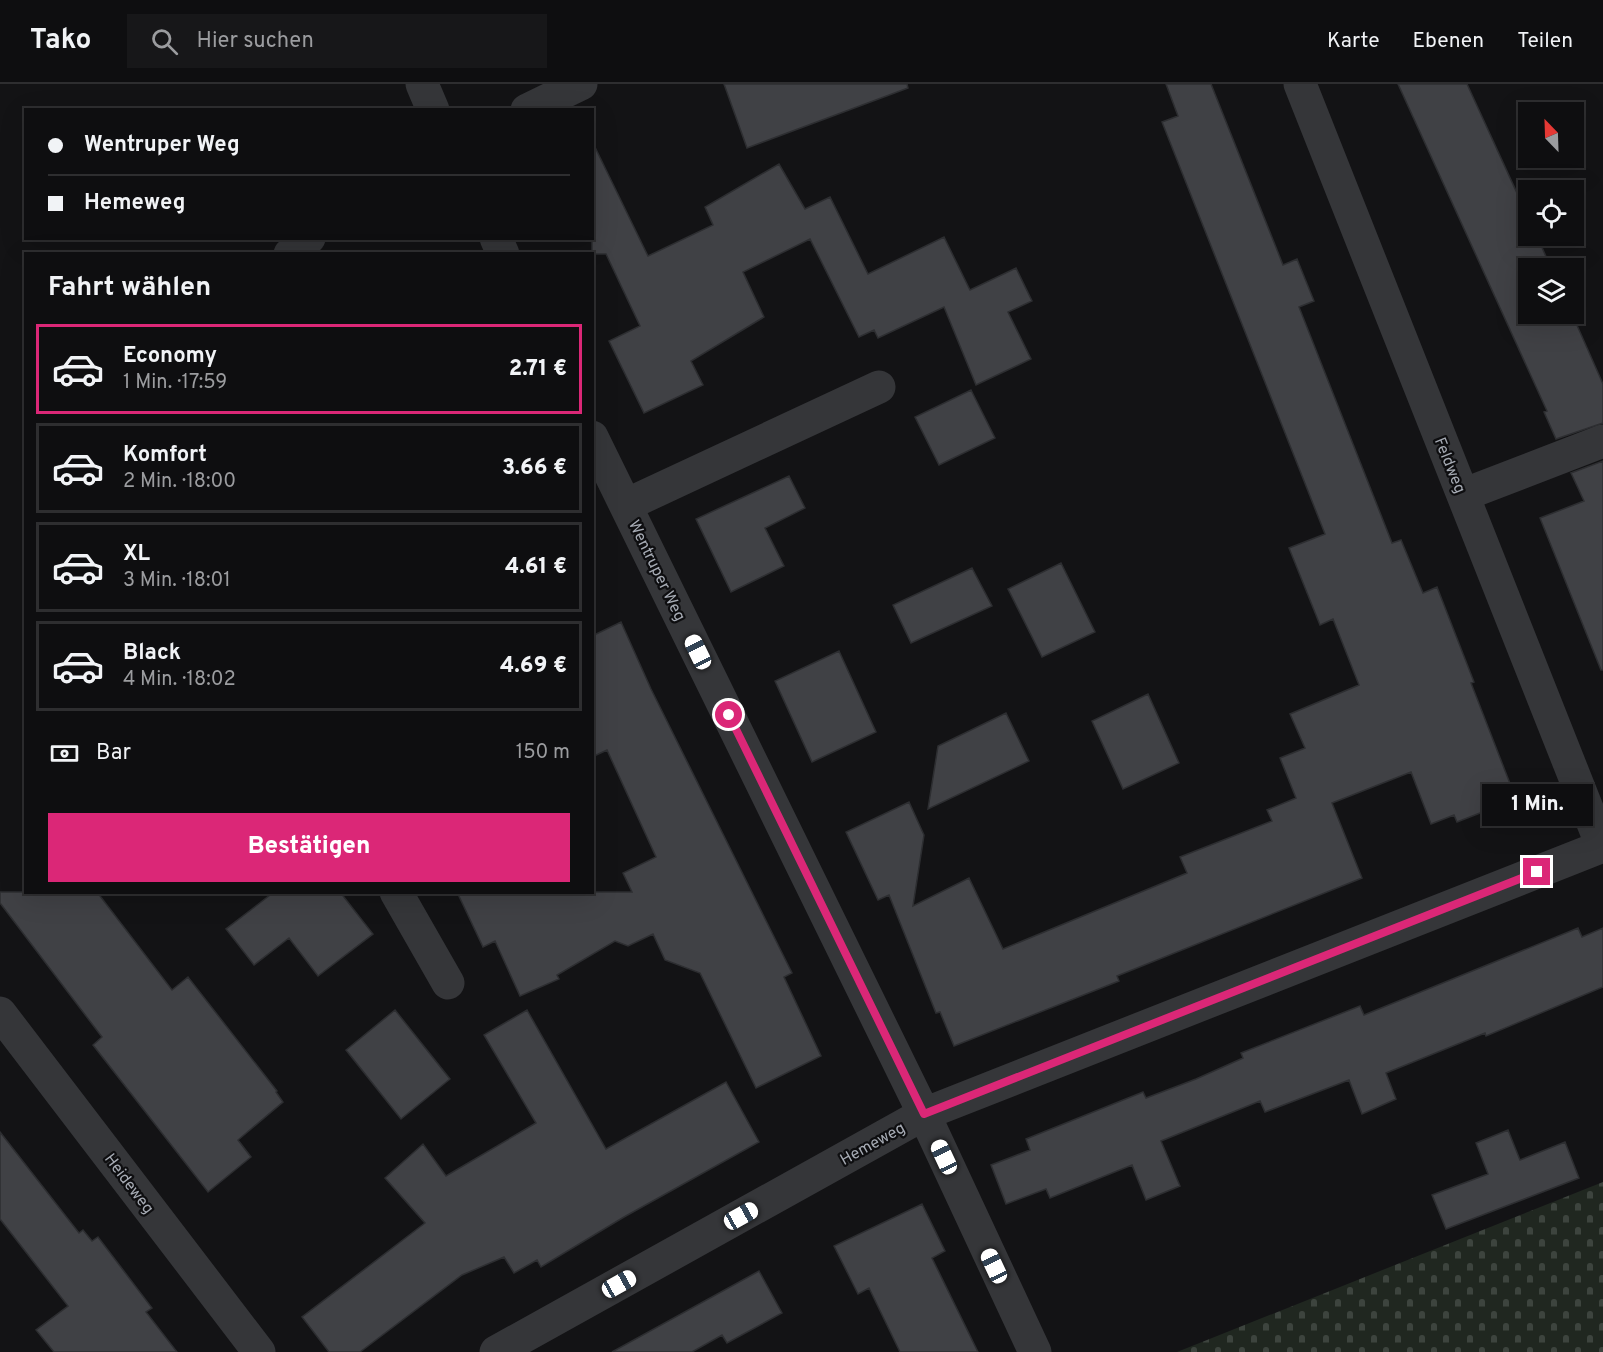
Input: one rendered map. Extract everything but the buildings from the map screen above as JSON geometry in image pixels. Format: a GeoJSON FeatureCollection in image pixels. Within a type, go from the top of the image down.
{"type":"FeatureCollection","features":[{"type":"Feature","properties":{"kind":"street"},"geometry":{"type":"LineString","coordinates":[[422,84],[433,108]]}},
{"type":"Feature","properties":{"kind":"street"},"geometry":{"type":"LineString","coordinates":[[531,108],[581,84]]}},
{"type":"Feature","properties":{"kind":"street","name":"Feldweg"},"geometry":{"type":"LineString","coordinates":[[1300,84],[1603,846]]}},
{"type":"Feature","properties":{"kind":"street"},"geometry":{"type":"LineString","coordinates":[[292,252],[307,240]]}},
{"type":"Feature","properties":{"kind":"street"},"geometry":{"type":"LineString","coordinates":[[626,505],[879,387]]}},
{"type":"Feature","properties":{"kind":"street","name":"Wentruper Weg"},"geometry":{"type":"LineString","coordinates":[[594,440],[924,1114],[1035,1352]]}},
{"type":"Feature","properties":{"kind":"street"},"geometry":{"type":"LineString","coordinates":[[1463,495],[1603,441]]}},
{"type":"Feature","properties":{"kind":"street","name":"Hemeweg"},"geometry":{"type":"LineString","coordinates":[[496,1352],[924,1114],[1603,846]]}},
{"type":"Feature","properties":{"kind":"street"},"geometry":{"type":"LineString","coordinates":[[397,894],[448,983]]}},
{"type":"Feature","properties":{"kind":"street","name":"Heideweg"},"geometry":{"type":"LineString","coordinates":[[0,1013],[259,1352]]}},
{"type":"Feature","properties":{"kind":"green space"},"geometry":{"type":"Polygon","coordinates":[[[1603,1182],[1603,1352],[1177,1352],[1603,1182]]]}},
{"type":"Feature","properties":{"kind":"route"},"geometry":{"type":"LineString","coordinates":[[729,715],[924,1114],[1537,872]]}}]}
